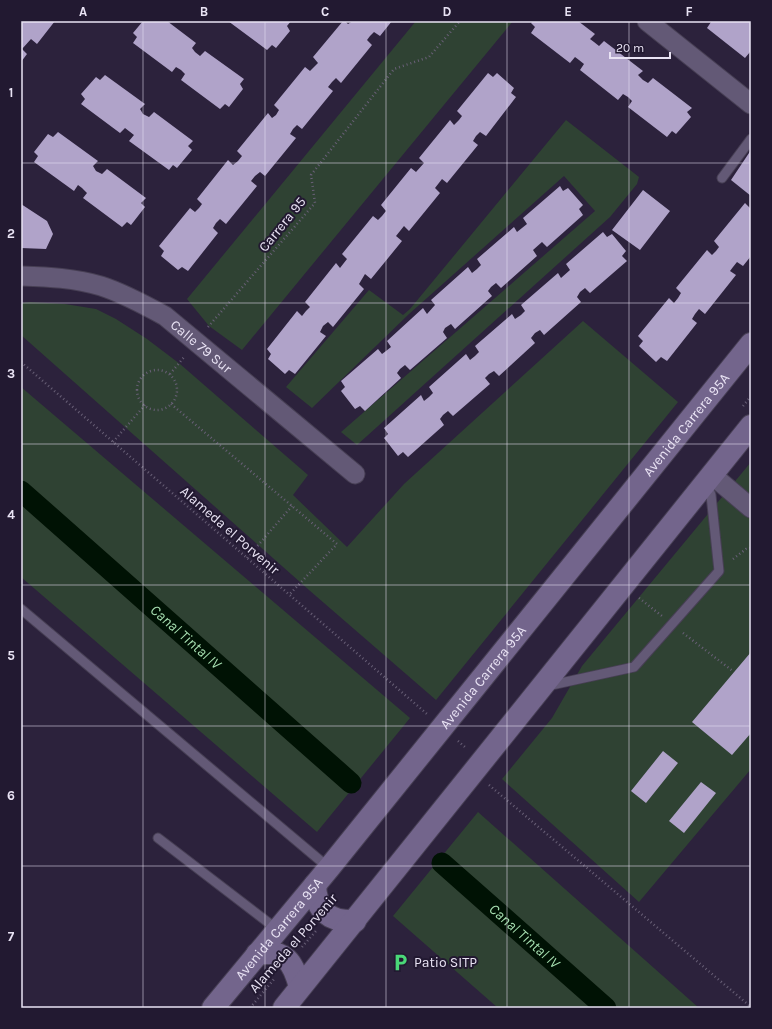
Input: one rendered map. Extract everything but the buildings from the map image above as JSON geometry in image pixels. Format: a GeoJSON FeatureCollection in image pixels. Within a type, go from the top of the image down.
{"type":"FeatureCollection","features":[{"type":"Feature","properties":{"kind":"main road","name":"Avenida Carrera 95A"},"geometry":{"type":"LineString","coordinates":[[213,1008],[329,868],[751,344]]}},
{"type":"Feature","properties":{"kind":"main road"},"geometry":{"type":"LineString","coordinates":[[284,1008],[751,426]]}},
{"type":"Feature","properties":{"kind":"main road"},"geometry":{"type":"LineString","coordinates":[[315,885],[316,897],[320,906],[329,916],[343,921],[355,921]]}},
{"type":"Feature","properties":{"kind":"main road"},"geometry":{"type":"LineString","coordinates":[[257,954],[278,954],[290,961],[300,987]]}},
{"type":"Feature","properties":{"kind":"street"},"geometry":{"type":"LineString","coordinates":[[647,21],[751,104]]}},
{"type":"Feature","properties":{"kind":"street","name":"Calle 79 Sur"},"geometry":{"type":"LineString","coordinates":[[21,276],[47,277],[101,286],[147,306],[165,316],[355,474]]}},
{"type":"Feature","properties":{"kind":"street"},"geometry":{"type":"LineString","coordinates":[[709,478],[751,508]]}},
{"type":"Feature","properties":{"kind":"lane"},"geometry":{"type":"LineString","coordinates":[[722,178],[751,139]]}},
{"type":"Feature","properties":{"kind":"lane"},"geometry":{"type":"LineString","coordinates":[[542,687],[634,667],[719,571],[709,478]]}},
{"type":"Feature","properties":{"kind":"lane"},"geometry":{"type":"LineString","coordinates":[[21,609],[329,868]]}},
{"type":"Feature","properties":{"kind":"lane"},"geometry":{"type":"LineString","coordinates":[[158,838],[278,930]]}},
{"type":"Feature","properties":{"kind":"path","name":"Carrera 95"},"geometry":{"type":"LineString","coordinates":[[170,374],[315,203],[311,174],[394,69],[429,57],[460,21]]}},
{"type":"Feature","properties":{"kind":"path","name":"Alameda el Porvenir"},"geometry":{"type":"LineString","coordinates":[[21,362],[425,713]]}},
{"type":"Feature","properties":{"kind":"path"},"geometry":{"type":"LineString","coordinates":[[158,370],[170,374],[177,385],[177,392],[171,404],[166,408],[160,409],[153,409],[144,405],[139,398],[137,391],[140,379],[145,374],[158,370]]}},
{"type":"Feature","properties":{"kind":"path"},"geometry":{"type":"LineString","coordinates":[[171,404],[337,544],[289,595]]}},
{"type":"Feature","properties":{"kind":"path"},"geometry":{"type":"LineString","coordinates":[[113,442],[144,405]]}},
{"type":"Feature","properties":{"kind":"path"},"geometry":{"type":"LineString","coordinates":[[247,558],[292,506]]}},
{"type":"Feature","properties":{"kind":"path"},"geometry":{"type":"LineString","coordinates":[[473,772],[751,1007]]}},
{"type":"Feature","properties":{"kind":"path","name":"Alameda el Porvenir"},"geometry":{"type":"LineString","coordinates":[[250,1008],[329,916]]}},
{"type":"Feature","properties":{"kind":"green space"},"geometry":{"type":"Polygon","coordinates":[[[416,21],[513,21],[242,350],[209,326],[187,299],[416,21]]]}},
{"type":"Feature","properties":{"kind":"green space"},"geometry":{"type":"Polygon","coordinates":[[[566,120],[639,177],[637,184],[610,217],[357,445],[341,432],[595,211],[564,176],[409,314],[312,408],[286,387],[369,290],[403,315],[410,309],[566,120]]]}},
{"type":"Feature","properties":{"kind":"green space"},"geometry":{"type":"Polygon","coordinates":[[[30,302],[65,304],[96,309],[116,319],[147,339],[180,364],[308,475],[293,495],[347,547],[404,484],[583,321],[678,402],[436,700],[309,590],[21,335],[21,303],[30,302]]]}},
{"type":"Feature","properties":{"kind":"green space"},"geometry":{"type":"Polygon","coordinates":[[[21,387],[410,718],[317,832],[21,577],[21,387]]]}},
{"type":"Feature","properties":{"kind":"green space"},"geometry":{"type":"Polygon","coordinates":[[[751,462],[751,769],[639,902],[502,779],[552,718],[582,666],[751,462]]]}},
{"type":"Feature","properties":{"kind":"green space"},"geometry":{"type":"Polygon","coordinates":[[[478,812],[699,1008],[498,1008],[393,916],[478,812]]]}},
{"type":"Feature","properties":{"kind":"waterway","name":"Canal Tintal IV"},"geometry":{"type":"LineString","coordinates":[[21,491],[351,783]]}},
{"type":"Feature","properties":{"kind":"waterway","name":"Canal Tintal IV"},"geometry":{"type":"LineString","coordinates":[[442,863],[606,1008]]}},
{"type":"Feature","properties":{"kind":"place","name":"Patio SITP"},"geometry":{"type":"Point","coordinates":[401,962]}}]}
